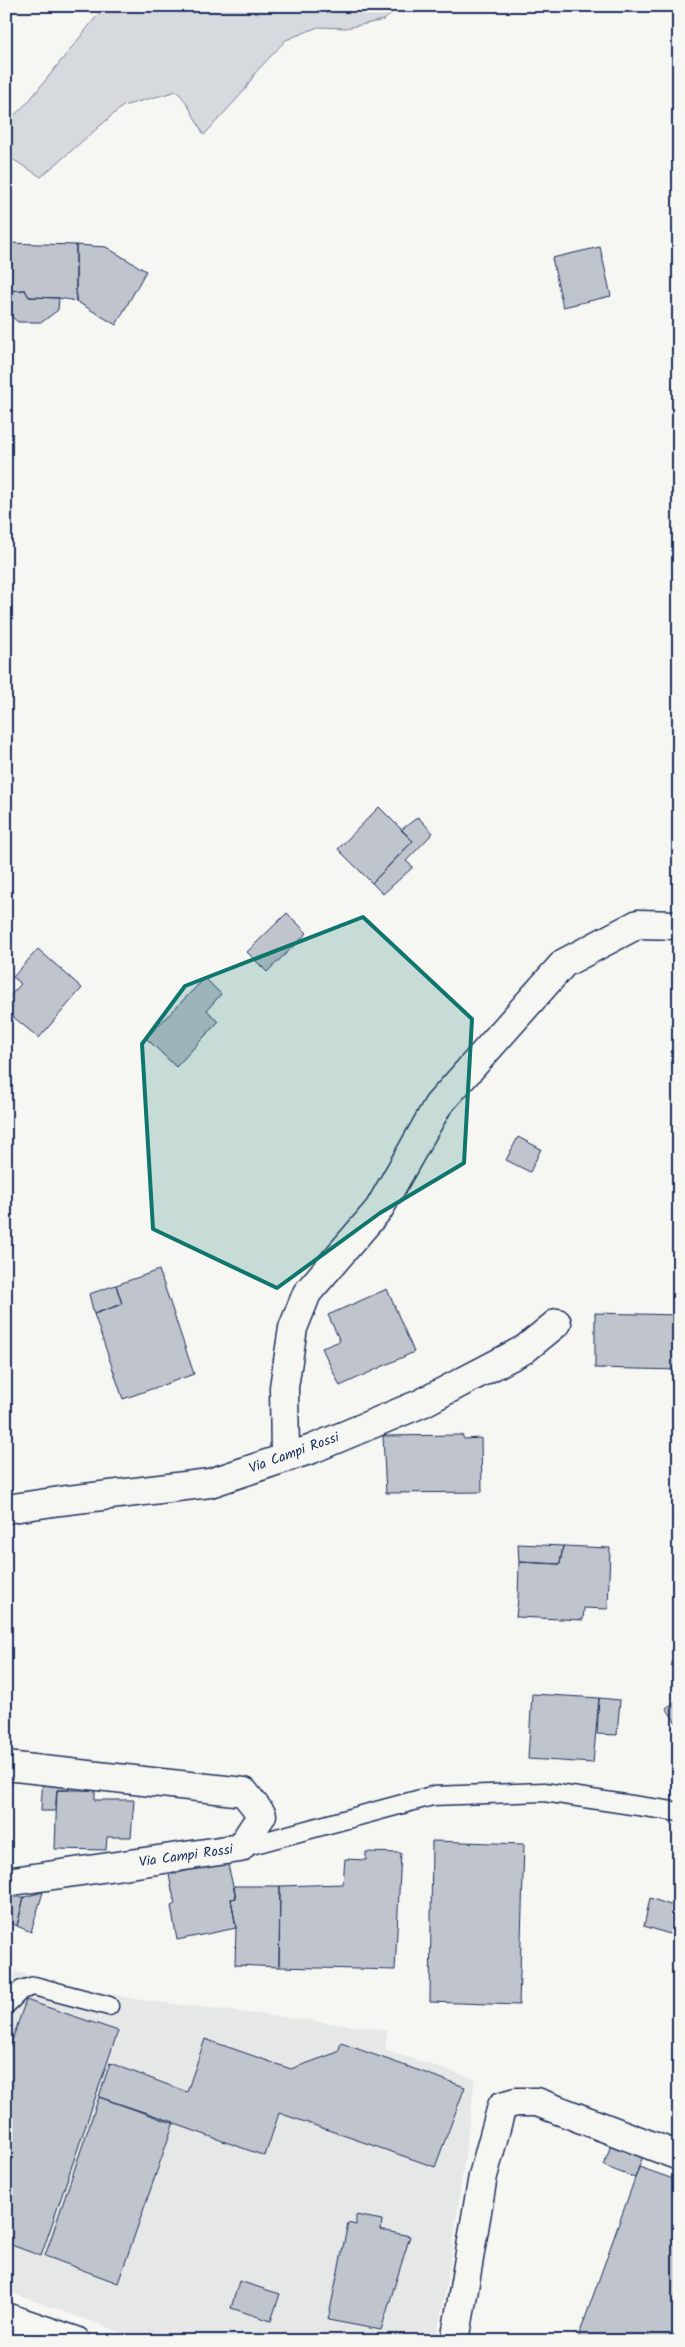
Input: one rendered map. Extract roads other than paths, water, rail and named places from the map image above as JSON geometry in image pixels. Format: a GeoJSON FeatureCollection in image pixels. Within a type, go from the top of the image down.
{"type":"FeatureCollection","features":[{"type":"Feature","properties":{"kind":"street"},"geometry":{"type":"LineString","coordinates":[[285,1458],[284,1387],[293,1328],[307,1293],[379,1209],[438,1105],[564,963],[638,924],[679,925]]}},
{"type":"Feature","properties":{"kind":"street","name":"Via Campi Rossi"},"geometry":{"type":"LineString","coordinates":[[6,1509],[60,1500],[210,1483],[285,1458],[422,1403],[525,1349],[557,1323]]}},
{"type":"Feature","properties":{"kind":"street","name":"Via Campi Rossi"},"geometry":{"type":"LineString","coordinates":[[6,1766],[244,1792],[262,1815],[240,1848],[6,1882]]}},
{"type":"Feature","properties":{"kind":"street"},"geometry":{"type":"LineString","coordinates":[[455,2341],[483,2176],[502,2106],[516,2102],[537,2102],[679,2156]]}},
{"type":"Feature","properties":{"kind":"street"},"geometry":{"type":"LineString","coordinates":[[6,2317],[76,2341]]}},
{"type":"Feature","properties":{"kind":"lane"},"geometry":{"type":"LineString","coordinates":[[240,1848],[432,1796],[544,1792],[679,1812]]}},
{"type":"Feature","properties":{"kind":"lane"},"geometry":{"type":"LineString","coordinates":[[6,2005],[21,1990],[34,1986],[109,2006]]}}]}
